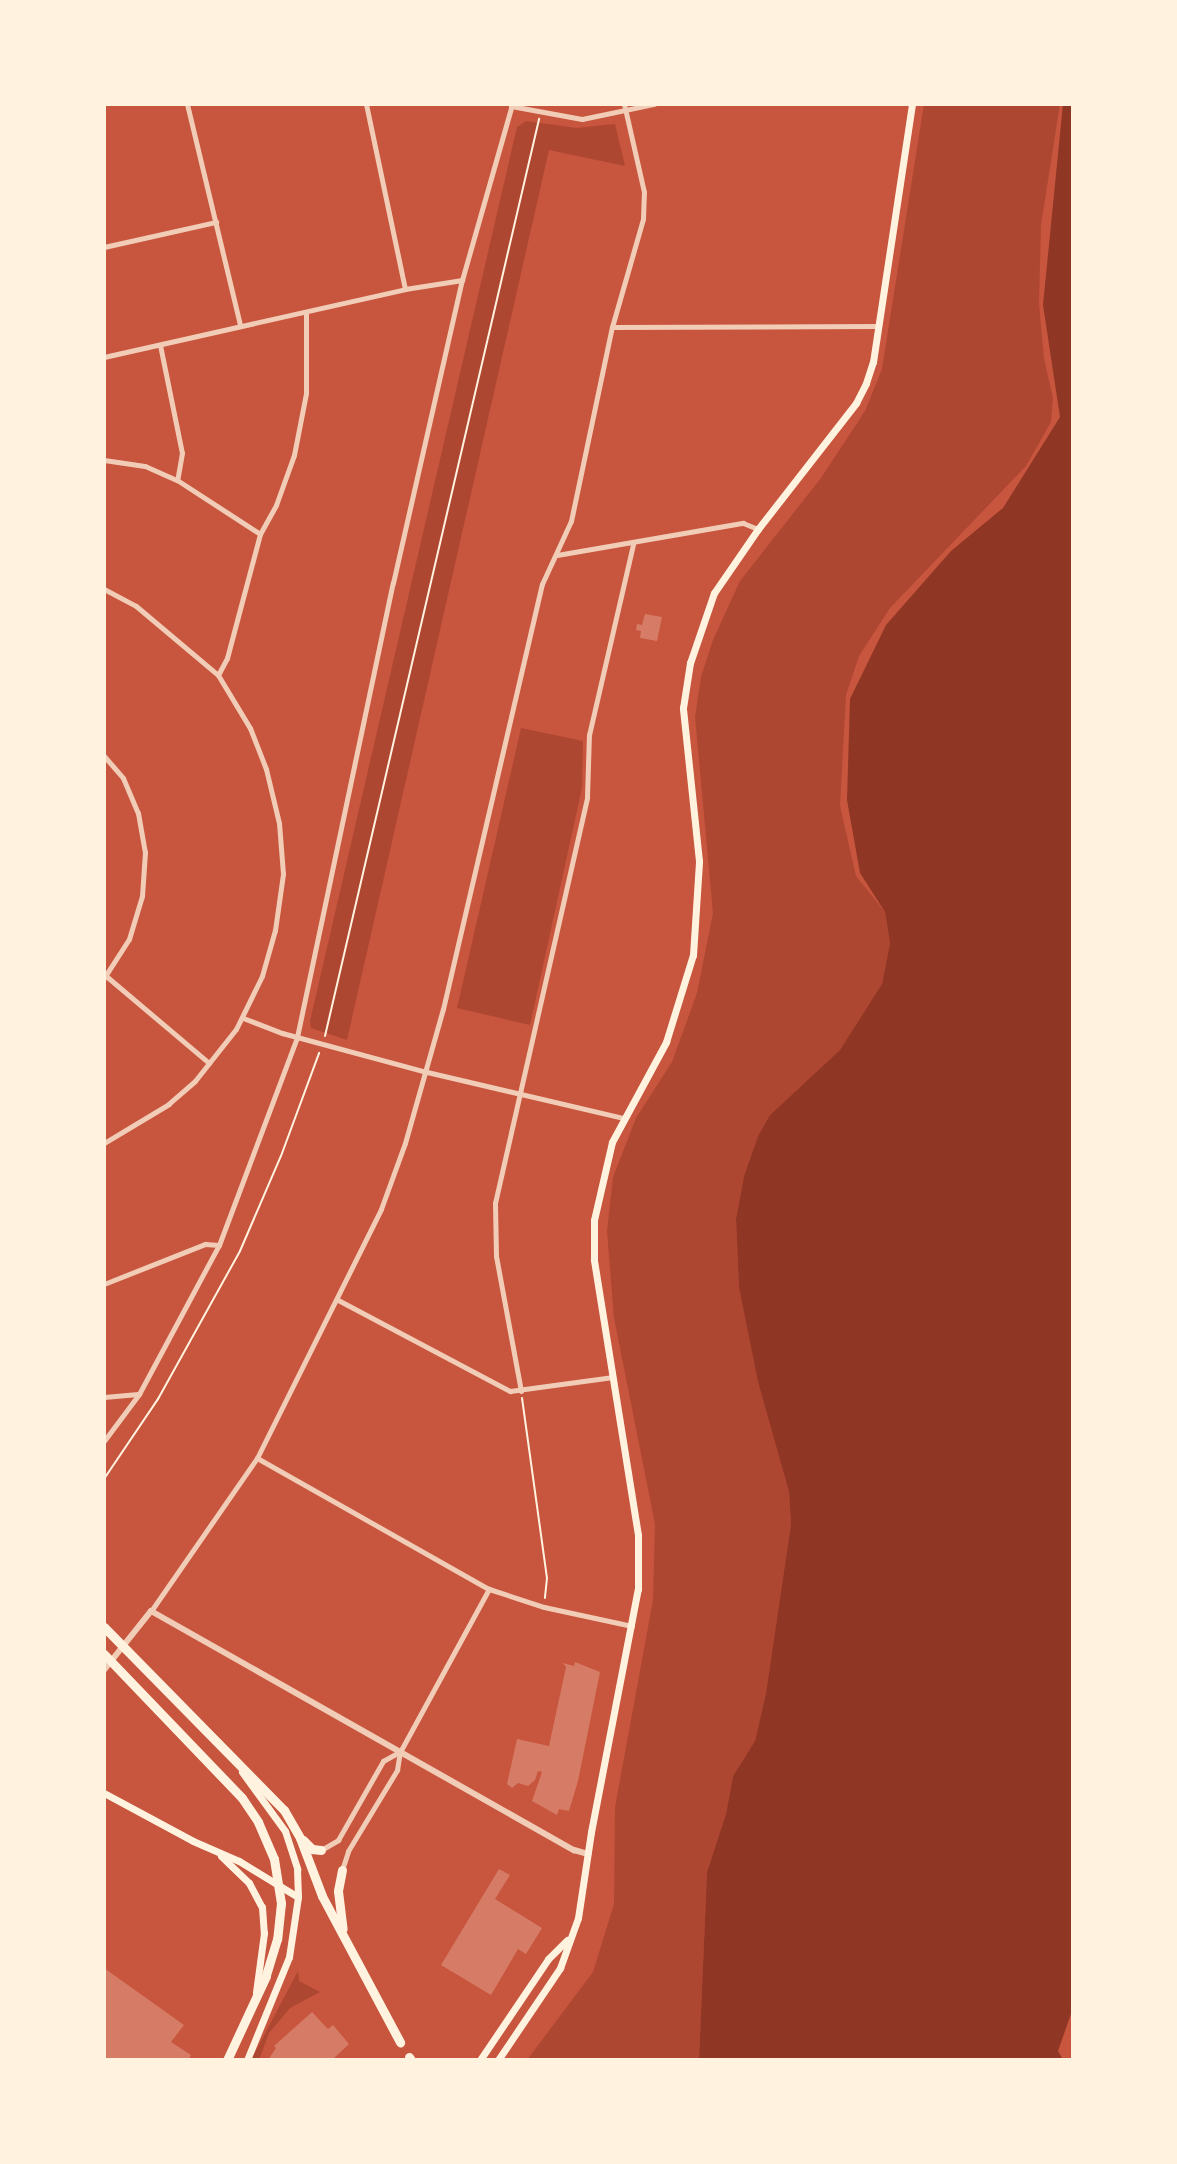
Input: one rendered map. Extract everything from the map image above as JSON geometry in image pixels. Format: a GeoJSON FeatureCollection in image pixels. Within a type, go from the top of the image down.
{"type":"FeatureCollection","features":[{"type":"Feature","properties":{"kind":"highway"},"geometry":{"type":"LineString","coordinates":[[104,1627],[284,1810],[300,1838],[318,1887],[400,2042]]}},
{"type":"Feature","properties":{"kind":"highway"},"geometry":{"type":"LineString","coordinates":[[104,1654],[250,1809],[270,1847],[281,1887],[275,1948],[254,2004],[227,2060]]}},
{"type":"Feature","properties":{"kind":"highway"},"geometry":{"type":"LineString","coordinates":[[300,1838],[312,1849],[321,1850]]}},
{"type":"Feature","properties":{"kind":"highway"},"geometry":{"type":"LineString","coordinates":[[342,1870],[339,1902],[350,1947]]}},
{"type":"Feature","properties":{"kind":"main road"},"geometry":{"type":"LineString","coordinates":[[498,2060],[560,1968],[568,1938],[578,1918],[632,1626],[641,1557],[594,1259],[594,1220],[606,1159],[623,1118],[666,1042],[693,955],[699,861],[683,708],[690,663],[714,593],[758,529],[856,403],[873,362],[912,104]]}},
{"type":"Feature","properties":{"kind":"main road"},"geometry":{"type":"LineString","coordinates":[[234,1761],[285,1831],[297,1869],[298,1897],[293,1944],[247,2060]]}},
{"type":"Feature","properties":{"kind":"main road"},"geometry":{"type":"LineString","coordinates":[[104,1793],[220,1855],[239,1861],[298,1897]]}},
{"type":"Feature","properties":{"kind":"main road"},"geometry":{"type":"LineString","coordinates":[[220,1855],[249,1883],[262,1907],[264,1933],[254,2004]]}},
{"type":"Feature","properties":{"kind":"main road"},"geometry":{"type":"LineString","coordinates":[[480,2060],[548,1959],[568,1938]]}},
{"type":"Feature","properties":{"kind":"street"},"geometry":{"type":"LineString","coordinates":[[187,104],[240,325]]}},
{"type":"Feature","properties":{"kind":"street"},"geometry":{"type":"LineString","coordinates":[[366,104],[405,289]]}},
{"type":"Feature","properties":{"kind":"street"},"geometry":{"type":"LineString","coordinates":[[104,1441],[139,1394],[219,1245],[297,1037],[393,583],[462,280],[512,105],[582,119],[654,104]]}},
{"type":"Feature","properties":{"kind":"street"},"geometry":{"type":"LineString","coordinates":[[104,1670],[151,1611],[257,1458],[381,1209],[427,1072],[492,808],[542,584],[571,521],[612,327],[643,219],[644,192],[625,108]]}},
{"type":"Feature","properties":{"kind":"street"},"geometry":{"type":"LineString","coordinates":[[104,247],[216,222]]}},
{"type":"Feature","properties":{"kind":"street"},"geometry":{"type":"LineString","coordinates":[[104,357],[436,282],[462,280]]}},
{"type":"Feature","properties":{"kind":"street"},"geometry":{"type":"LineString","coordinates":[[218,675],[227,658],[260,534],[276,505],[294,455],[306,393],[309,346],[306,312]]}},
{"type":"Feature","properties":{"kind":"street"},"geometry":{"type":"LineString","coordinates":[[612,327],[878,326]]}},
{"type":"Feature","properties":{"kind":"street"},"geometry":{"type":"LineString","coordinates":[[160,345],[182,453],[177,480]]}},
{"type":"Feature","properties":{"kind":"street"},"geometry":{"type":"LineString","coordinates":[[104,460],[113,458],[145,466],[177,480],[260,534]]}},
{"type":"Feature","properties":{"kind":"street"},"geometry":{"type":"LineString","coordinates":[[556,556],[743,523],[758,529]]}},
{"type":"Feature","properties":{"kind":"street"},"geometry":{"type":"LineString","coordinates":[[521,1391],[494,1238],[499,1178],[587,797],[589,735],[633,544]]}},
{"type":"Feature","properties":{"kind":"street"},"geometry":{"type":"LineString","coordinates":[[104,589],[136,606],[218,675],[250,728],[266,769],[280,835],[283,874],[275,930],[262,976],[243,1018],[209,1063],[169,1104],[104,1143]]}},
{"type":"Feature","properties":{"kind":"street"},"geometry":{"type":"LineString","coordinates":[[104,756],[123,778],[138,813],[145,852],[142,896],[129,939],[105,977],[209,1063]]}},
{"type":"Feature","properties":{"kind":"street"},"geometry":{"type":"LineString","coordinates":[[243,1018],[297,1037],[427,1072],[623,1118]]}},
{"type":"Feature","properties":{"kind":"street"},"geometry":{"type":"LineString","coordinates":[[104,1284],[205,1244],[219,1245]]}},
{"type":"Feature","properties":{"kind":"street"},"geometry":{"type":"LineString","coordinates":[[338,1300],[499,1387],[521,1391],[613,1377]]}},
{"type":"Feature","properties":{"kind":"street"},"geometry":{"type":"LineString","coordinates":[[104,1397],[139,1394]]}},
{"type":"Feature","properties":{"kind":"street"},"geometry":{"type":"LineString","coordinates":[[257,1458],[489,1589],[544,1607],[632,1626]]}},
{"type":"Feature","properties":{"kind":"street"},"geometry":{"type":"LineString","coordinates":[[342,1870],[355,1837],[397,1770],[400,1752],[489,1589]]}},
{"type":"Feature","properties":{"kind":"street"},"geometry":{"type":"LineString","coordinates":[[151,1611],[574,1850],[588,1854]]}},
{"type":"Feature","properties":{"kind":"street"},"geometry":{"type":"LineString","coordinates":[[321,1850],[338,1840],[383,1761],[400,1752]]}},
{"type":"Feature","properties":{"kind":"path"},"geometry":{"type":"LineString","coordinates":[[104,1479],[158,1399],[240,1251],[281,1156],[323,1042],[540,112]]}},
{"type":"Feature","properties":{"kind":"path"},"geometry":{"type":"LineString","coordinates":[[521,1391],[547,1578],[544,1607]]}},
{"type":"Feature","properties":{"kind":"shaded area"},"geometry":{"type":"Polygon","coordinates":[[[924,104],[1060,104],[1041,225],[1039,303],[1044,359],[1053,398],[1051,422],[1026,466],[890,608],[859,656],[846,695],[840,806],[856,876],[885,912],[890,943],[882,984],[864,1017],[840,1050],[770,1115],[758,1136],[744,1176],[736,1219],[739,1288],[758,1382],[789,1492],[791,1524],[766,1693],[755,1741],[733,1776],[726,1814],[707,1872],[699,2060],[527,2060],[593,1972],[614,1904],[615,1807],[653,1600],[655,1524],[614,1318],[607,1231],[613,1177],[636,1118],[672,1062],[697,993],[713,913],[695,717],[701,677],[713,640],[740,581],[821,478],[865,411],[882,369],[924,104]]]}},
{"type":"Feature","properties":{"kind":"shaded area"},"geometry":{"type":"Polygon","coordinates":[[[1063,104],[1073,104],[1073,2008],[1058,2051],[1063,2060],[699,2060],[707,1872],[726,1814],[733,1776],[755,1741],[766,1693],[791,1524],[789,1492],[758,1382],[739,1288],[736,1219],[744,1176],[758,1136],[770,1115],[840,1050],[882,984],[890,943],[885,912],[860,873],[847,800],[850,699],[886,625],[951,551],[1003,508],[1060,417],[1043,305],[1063,104]]]}},
{"type":"Feature","properties":{"kind":"shaded area"},"geometry":{"type":"Polygon","coordinates":[[[526,121],[577,128],[615,124],[625,166],[549,150],[347,1040],[311,1028],[310,1021],[517,127],[526,121]]]}},
{"type":"Feature","properties":{"kind":"shaded area"},"geometry":{"type":"Polygon","coordinates":[[[521,728],[583,741],[582,788],[530,1025],[457,1008],[521,728]]]}},
{"type":"Feature","properties":{"kind":"shaded area"},"geometry":{"type":"Polygon","coordinates":[[[298,1971],[299,1981],[320,1992],[290,2008],[269,2033],[259,2060],[251,2060],[298,1971]]]}},
{"type":"Feature","properties":{"kind":"building"},"geometry":{"type":"Polygon","coordinates":[[[645,614],[662,617],[657,641],[640,638],[641,631],[636,630],[637,624],[642,625],[645,614]]]}},
{"type":"Feature","properties":{"kind":"building"},"geometry":{"type":"Polygon","coordinates":[[[575,1662],[600,1672],[569,1811],[559,1809],[557,1815],[532,1801],[542,1772],[538,1771],[535,1780],[528,1786],[518,1783],[512,1788],[507,1784],[517,1739],[549,1746],[566,1667],[563,1663],[574,1666],[575,1662]]]}},
{"type":"Feature","properties":{"kind":"building"},"geometry":{"type":"Polygon","coordinates":[[[499,1869],[510,1875],[495,1899],[542,1928],[526,1954],[518,1949],[491,1995],[441,1965],[499,1869]]]}},
{"type":"Feature","properties":{"kind":"building"},"geometry":{"type":"Polygon","coordinates":[[[104,1968],[184,2025],[171,2042],[191,2055],[188,2060],[104,2060],[104,1968]]]}},
{"type":"Feature","properties":{"kind":"building"},"geometry":{"type":"Polygon","coordinates":[[[312,2012],[328,2029],[333,2025],[349,2044],[332,2060],[268,2060],[276,2048],[274,2046],[312,2012]]]}}]}
